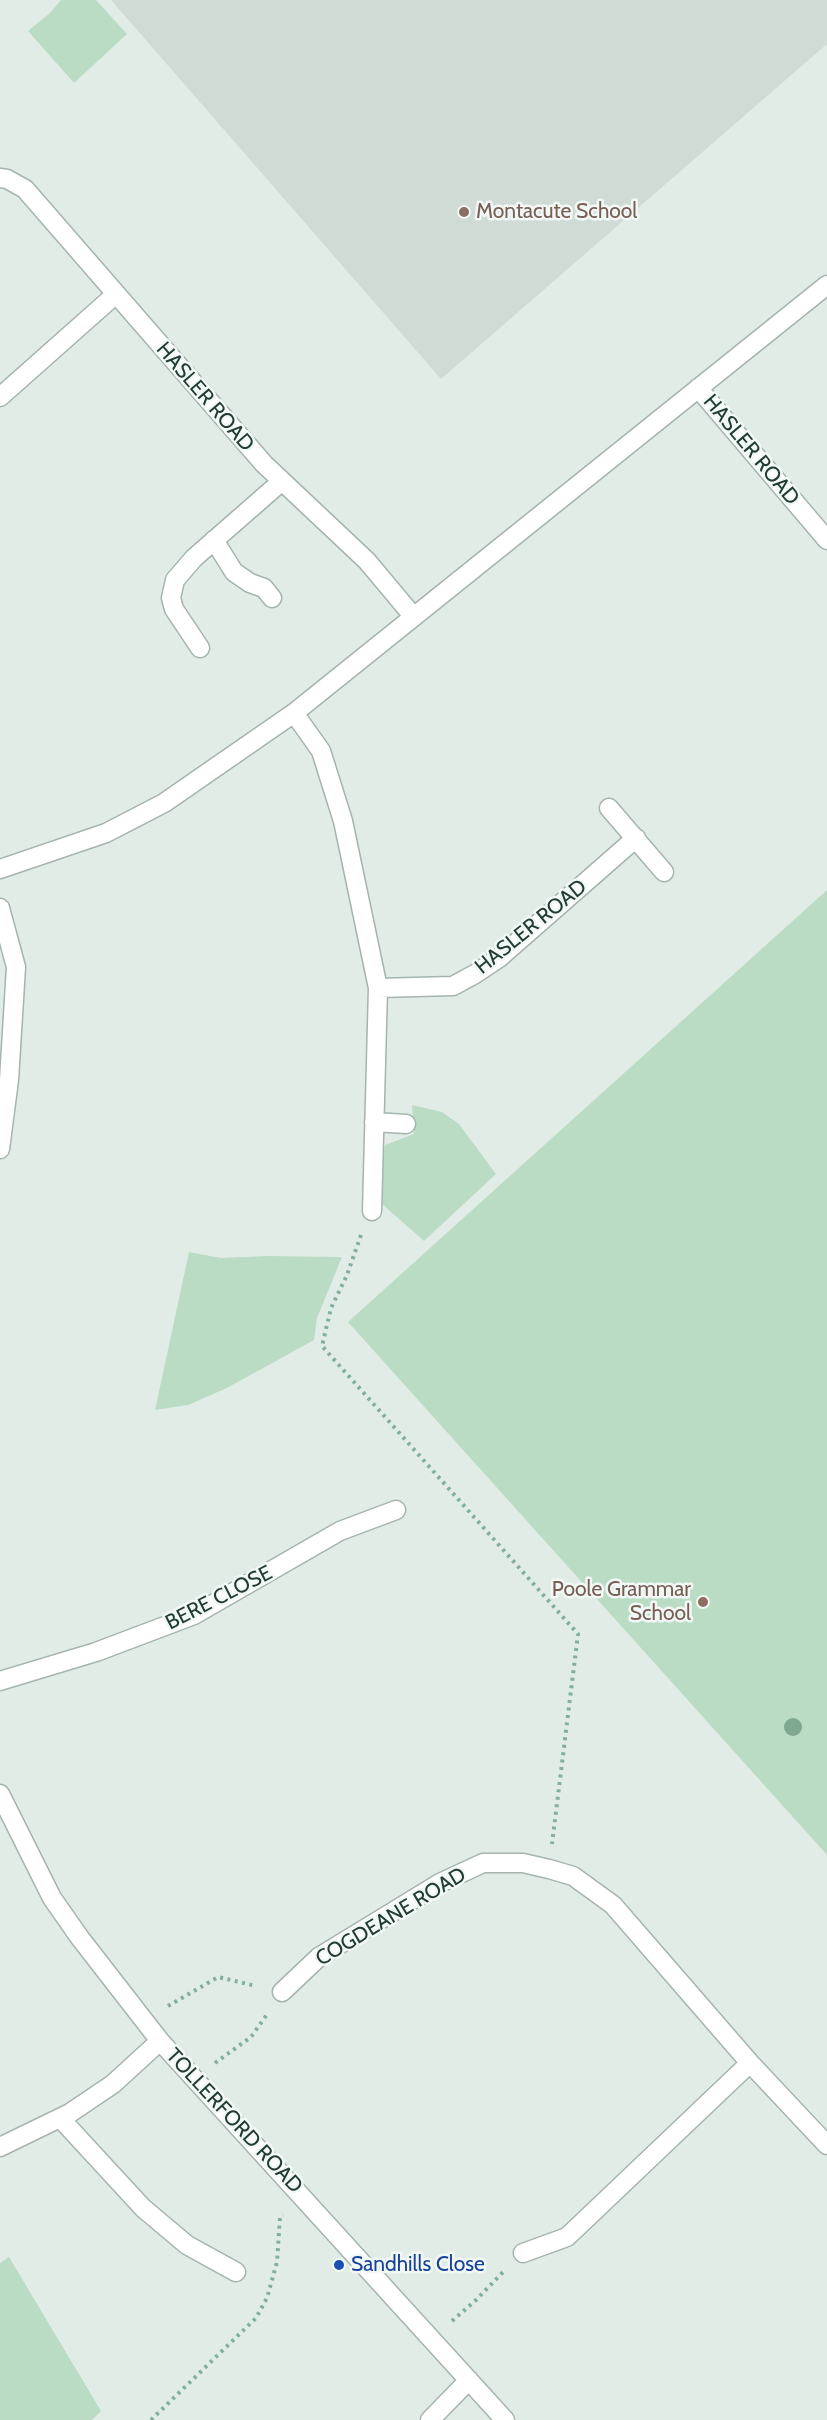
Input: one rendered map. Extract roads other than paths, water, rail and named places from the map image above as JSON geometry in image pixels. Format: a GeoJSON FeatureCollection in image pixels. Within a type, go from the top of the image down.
{"type":"FeatureCollection","features":[{"type":"Feature","properties":{"kind":"street","name":"HASLER ROAD"},"geometry":{"type":"LineString","coordinates":[[0,178],[7,179],[25,189],[282,481],[367,561],[413,616]]}},
{"type":"Feature","properties":{"kind":"street","name":"HASLER ROAD"},"geometry":{"type":"LineString","coordinates":[[0,869],[106,833],[164,803],[294,713],[827,285]]}},
{"type":"Feature","properties":{"kind":"street"},"geometry":{"type":"LineString","coordinates":[[0,397],[116,294]]}},
{"type":"Feature","properties":{"kind":"street","name":"HASLER ROAD"},"geometry":{"type":"LineString","coordinates":[[698,388],[827,540]]}},
{"type":"Feature","properties":{"kind":"street"},"geometry":{"type":"LineString","coordinates":[[201,648],[174,609],[171,598],[175,580],[188,564],[282,481]]}},
{"type":"Feature","properties":{"kind":"street"},"geometry":{"type":"LineString","coordinates":[[214,540],[234,572],[250,583],[264,588],[272,598]]}},
{"type":"Feature","properties":{"kind":"street"},"geometry":{"type":"LineString","coordinates":[[294,713],[321,752],[344,821],[378,988],[372,1211]]}},
{"type":"Feature","properties":{"kind":"street"},"geometry":{"type":"LineString","coordinates":[[609,808],[664,872]]}},
{"type":"Feature","properties":{"kind":"street","name":"HASLER ROAD"},"geometry":{"type":"LineString","coordinates":[[378,988],[453,986],[474,974],[499,958],[636,838]]}},
{"type":"Feature","properties":{"kind":"street"},"geometry":{"type":"LineString","coordinates":[[0,908],[16,968],[0,1149]]}},
{"type":"Feature","properties":{"kind":"street"},"geometry":{"type":"LineString","coordinates":[[374,1122],[406,1124]]}},
{"type":"Feature","properties":{"kind":"street","name":"BERE CLOSE"},"geometry":{"type":"LineString","coordinates":[[0,1681],[96,1652],[194,1615],[340,1532],[396,1510]]}},
{"type":"Feature","properties":{"kind":"street","name":"TOLLERFORD ROAD"},"geometry":{"type":"LineString","coordinates":[[0,1794],[52,1898],[160,2041],[505,2420]]}},
{"type":"Feature","properties":{"kind":"street","name":"COGDEANE ROAD"},"geometry":{"type":"LineString","coordinates":[[282,1992],[319,1957],[440,1883],[483,1863],[523,1863],[549,1869],[573,1876],[613,1905],[750,2063],[827,2145]]}},
{"type":"Feature","properties":{"kind":"street"},"geometry":{"type":"LineString","coordinates":[[0,2147],[61,2119],[113,2084],[160,2041]]}},
{"type":"Feature","properties":{"kind":"street"},"geometry":{"type":"LineString","coordinates":[[523,2253],[567,2237],[750,2063]]}},
{"type":"Feature","properties":{"kind":"street"},"geometry":{"type":"LineString","coordinates":[[61,2119],[143,2208],[187,2245],[236,2272]]}},
{"type":"Feature","properties":{"kind":"street"},"geometry":{"type":"LineString","coordinates":[[430,2420],[469,2380]]}},
{"type":"Feature","properties":{"kind":"place","name":"Montacute School"},"geometry":{"type":"Point","coordinates":[464,212]}},
{"type":"Feature","properties":{"kind":"place","name":"Poole Grammar School"},"geometry":{"type":"Point","coordinates":[703,1602]}},
{"type":"Feature","properties":{"kind":"place","name":"Sandhills Close"},"geometry":{"type":"Point","coordinates":[339,2265]}}]}
